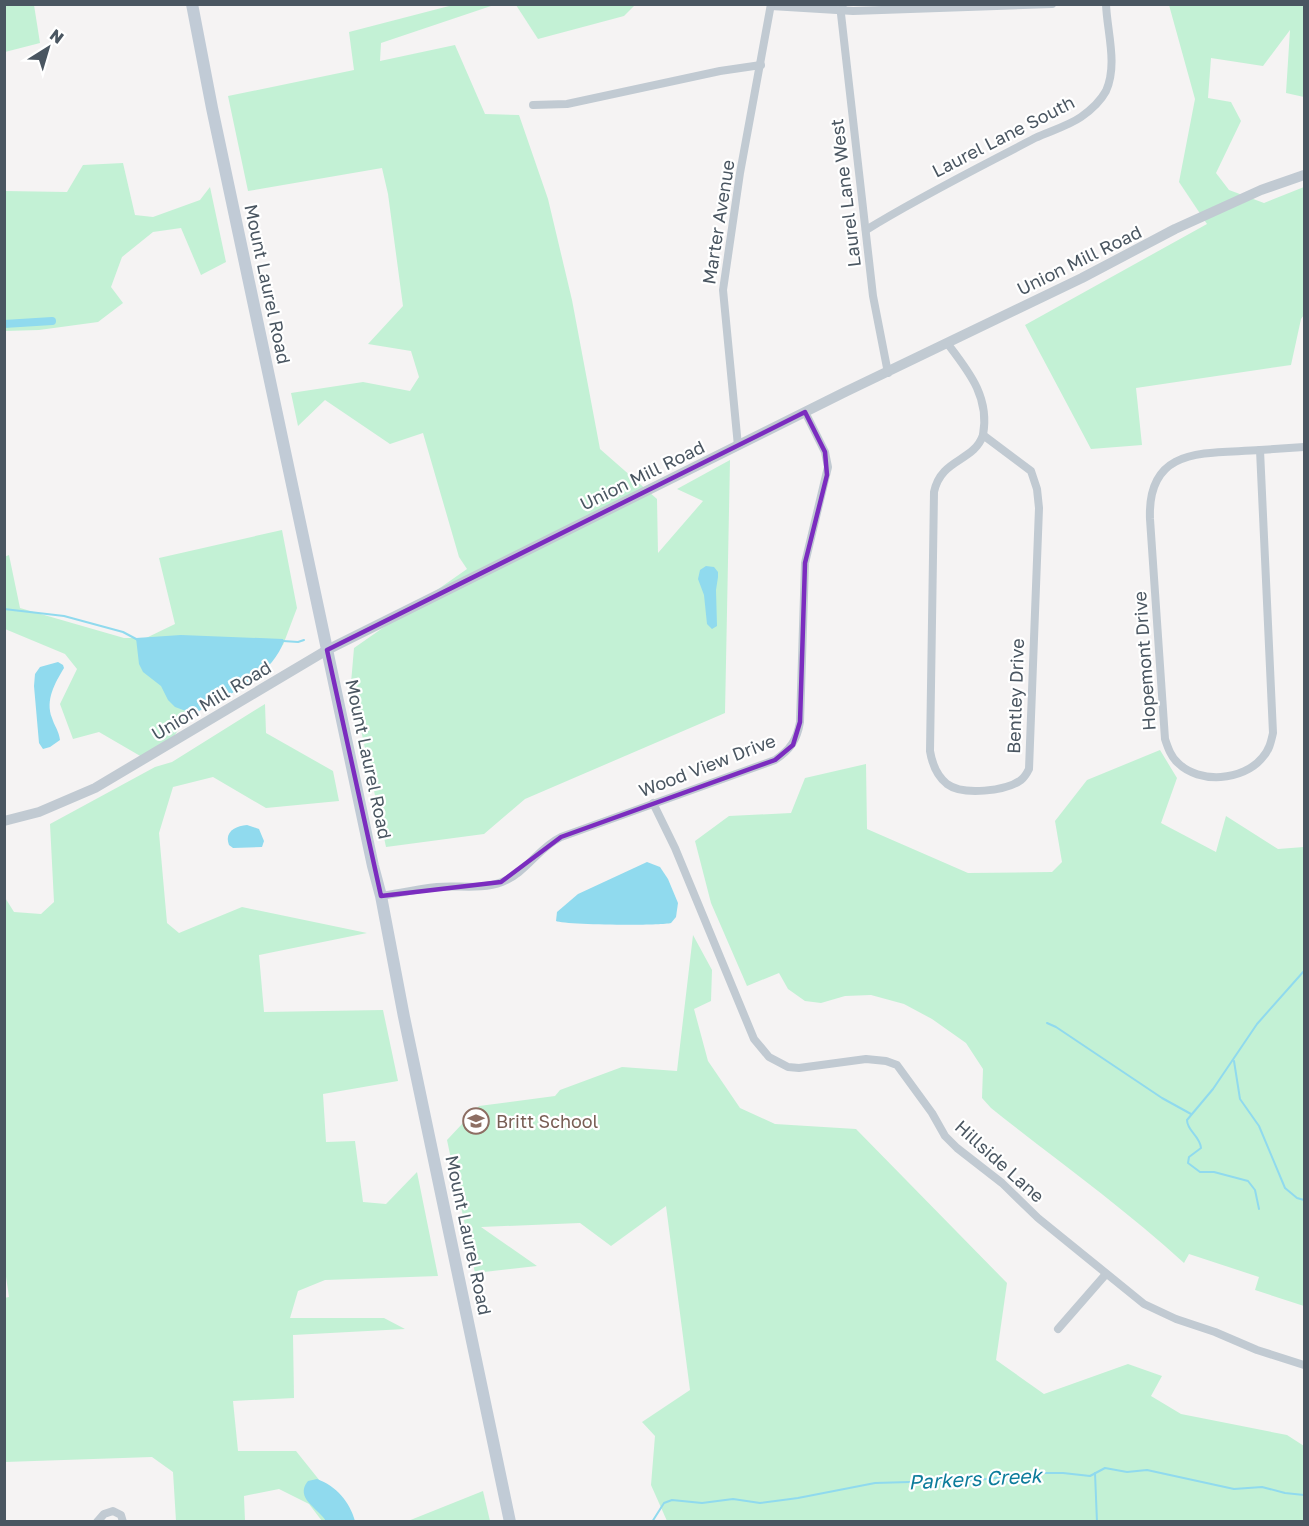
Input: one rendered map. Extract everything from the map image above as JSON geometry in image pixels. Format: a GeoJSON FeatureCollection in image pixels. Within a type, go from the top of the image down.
{"type":"FeatureCollection","features":[{"type":"Feature","properties":{"kind":"main road","name":"Mount Laurel Road"},"geometry":{"type":"LineString","coordinates":[[192,4],[327,650],[381,896],[404,1017],[510,1521]]}},
{"type":"Feature","properties":{"kind":"street"},"geometry":{"type":"LineString","coordinates":[[771,5],[842,7],[853,11],[1052,4]]}},
{"type":"Feature","properties":{"kind":"street","name":"Laurel Lane South"},"geometry":{"type":"LineString","coordinates":[[866,230],[913,201],[1079,118],[1096,106],[1107,88],[1111,69],[1106,4]]}},
{"type":"Feature","properties":{"kind":"street","name":"Marter Avenue"},"geometry":{"type":"LineString","coordinates":[[738,446],[723,290],[771,5]]}},
{"type":"Feature","properties":{"kind":"street","name":"Laurel Lane West"},"geometry":{"type":"LineString","coordinates":[[842,7],[875,312],[888,373]]}},
{"type":"Feature","properties":{"kind":"street"},"geometry":{"type":"LineString","coordinates":[[533,105],[567,104],[720,71],[761,65]]}},
{"type":"Feature","properties":{"kind":"street","name":"Union Mill Road"},"geometry":{"type":"LineString","coordinates":[[4,821],[47,809],[95,789],[327,650],[805,412],[1082,278],[1214,210],[1305,175]]}},
{"type":"Feature","properties":{"kind":"street"},"geometry":{"type":"LineString","coordinates":[[947,343],[967,370],[981,396],[985,411],[983,435]]}},
{"type":"Feature","properties":{"kind":"street","name":"Wood View Drive"},"geometry":{"type":"LineString","coordinates":[[381,896],[437,887],[482,886],[501,882],[518,873],[553,840],[775,760],[788,751],[797,738],[801,707],[805,563],[828,467],[825,452],[805,412]]}},
{"type":"Feature","properties":{"kind":"street","name":"Bentley Drive"},"geometry":{"type":"LineString","coordinates":[[983,435],[1031,471],[1037,489],[1039,508],[1029,769],[1021,780],[1007,787],[975,791],[959,789],[946,783],[937,772],[930,751],[934,492],[942,472],[978,447],[983,435]]}},
{"type":"Feature","properties":{"kind":"street","name":"Hopemont Drive"},"geometry":{"type":"LineString","coordinates":[[1260,450],[1273,733],[1270,746],[1263,758],[1253,767],[1228,776],[1200,776],[1177,763],[1169,752],[1165,739],[1150,519],[1151,492],[1156,480],[1164,470],[1185,457],[1198,454],[1305,447]]}},
{"type":"Feature","properties":{"kind":"street","name":"Hillside Lane"},"geometry":{"type":"LineString","coordinates":[[653,803],[675,848],[754,1039],[765,1053],[781,1065],[796,1068],[866,1059],[886,1061],[897,1065],[932,1113],[945,1136],[957,1149],[1002,1183],[1038,1218],[1144,1304],[1155,1311],[1215,1332],[1257,1350],[1305,1365]]}},
{"type":"Feature","properties":{"kind":"street"},"geometry":{"type":"LineString","coordinates":[[1058,1329],[1106,1274]]}},
{"type":"Feature","properties":{"kind":"street"},"geometry":{"type":"LineString","coordinates":[[97,1521],[113,1511],[121,1515],[123,1521]]}},
{"type":"Feature","properties":{"kind":"highlighted area"},"geometry":{"type":"Polygon","coordinates":[[[805,412],[825,452],[827,475],[805,563],[800,722],[793,745],[775,760],[561,837],[501,882],[381,896],[327,650],[805,412]]]}},
{"type":"Feature","properties":{"kind":"green space"},"geometry":{"type":"Polygon","coordinates":[[[4,5],[34,5],[40,43],[5,52],[4,5]]]}},
{"type":"Feature","properties":{"kind":"green space"},"geometry":{"type":"Polygon","coordinates":[[[453,5],[494,5],[381,43],[380,61],[455,45],[485,114],[519,115],[548,199],[572,300],[600,449],[657,499],[658,553],[703,501],[677,489],[730,460],[725,713],[525,799],[484,834],[386,847],[351,683],[354,648],[467,569],[459,557],[423,433],[390,444],[325,400],[298,426],[291,393],[363,382],[410,391],[419,377],[411,351],[368,344],[403,306],[388,194],[382,168],[248,191],[228,96],[354,70],[349,32],[453,5]]]}},
{"type":"Feature","properties":{"kind":"green space"},"geometry":{"type":"Polygon","coordinates":[[[516,5],[635,5],[624,16],[538,39],[516,5]]]}},
{"type":"Feature","properties":{"kind":"green space"},"geometry":{"type":"Polygon","coordinates":[[[1169,5],[1304,5],[1304,97],[1286,93],[1290,30],[1263,66],[1211,58],[1208,98],[1231,102],[1241,121],[1216,173],[1229,190],[1264,203],[1304,187],[1304,315],[1301,319],[1291,365],[1136,388],[1142,445],[1091,449],[1025,325],[1207,224],[1179,182],[1195,99],[1169,5]]]}},
{"type":"Feature","properties":{"kind":"green space"},"geometry":{"type":"Polygon","coordinates":[[[123,163],[135,215],[153,217],[200,200],[210,187],[226,262],[201,275],[181,228],[153,232],[122,257],[111,287],[123,303],[98,322],[39,330],[5,331],[5,191],[67,192],[83,165],[123,163]]]}},
{"type":"Feature","properties":{"kind":"green space"},"geometry":{"type":"Polygon","coordinates":[[[282,530],[297,608],[283,645],[199,700],[170,742],[142,757],[99,732],[73,739],[60,704],[77,669],[65,654],[5,629],[4,557],[9,555],[20,608],[124,638],[146,638],[175,624],[159,558],[282,530]]]}},
{"type":"Feature","properties":{"kind":"green space"},"geometry":{"type":"Polygon","coordinates":[[[265,704],[266,733],[333,771],[339,801],[266,808],[213,777],[173,787],[159,833],[167,923],[179,933],[242,907],[367,933],[259,955],[264,1012],[383,1010],[398,1081],[323,1094],[326,1142],[355,1141],[363,1202],[386,1204],[417,1172],[438,1276],[325,1280],[298,1291],[290,1318],[384,1318],[405,1329],[293,1335],[294,1398],[233,1401],[238,1451],[296,1451],[352,1521],[322,1521],[309,1504],[279,1489],[244,1496],[245,1521],[176,1521],[173,1472],[152,1457],[5,1462],[4,1298],[9,1297],[4,1263],[4,896],[14,912],[41,914],[54,902],[50,824],[155,767],[172,762],[265,704]]]}},
{"type":"Feature","properties":{"kind":"green space"},"geometry":{"type":"Polygon","coordinates":[[[1160,750],[1177,778],[1161,823],[1216,852],[1226,816],[1278,849],[1304,847],[1304,1306],[1255,1290],[1259,1277],[1189,1254],[1184,1263],[1113,1203],[991,1108],[982,1098],[983,1069],[966,1043],[932,1019],[904,1004],[871,995],[845,996],[821,1003],[805,1001],[788,989],[779,973],[747,986],[711,903],[695,841],[729,816],[791,813],[805,778],[866,764],[867,829],[968,873],[1052,872],[1062,862],[1055,821],[1087,780],[1160,750]]]}},
{"type":"Feature","properties":{"kind":"green space"},"geometry":{"type":"Polygon","coordinates":[[[693,935],[712,970],[711,1001],[694,1009],[708,1061],[740,1108],[775,1124],[856,1129],[1007,1283],[996,1360],[1044,1394],[1128,1364],[1162,1376],[1151,1396],[1181,1414],[1287,1435],[1304,1446],[1304,1521],[667,1521],[651,1485],[655,1436],[642,1422],[690,1390],[666,1206],[611,1246],[580,1223],[481,1227],[537,1266],[475,1273],[447,1140],[479,1106],[555,1096],[560,1090],[622,1067],[677,1071],[693,935]]]}},
{"type":"Feature","properties":{"kind":"green space"},"geometry":{"type":"Polygon","coordinates":[[[483,1491],[490,1521],[408,1521],[483,1491]]]}},
{"type":"Feature","properties":{"kind":"water"},"geometry":{"type":"Polygon","coordinates":[[[706,566],[714,567],[718,572],[717,626],[712,629],[707,624],[704,595],[698,579],[700,570],[706,566]]]}},
{"type":"Feature","properties":{"kind":"water"},"geometry":{"type":"Polygon","coordinates":[[[181,635],[283,639],[284,641],[278,654],[258,675],[194,714],[175,707],[168,700],[161,686],[143,672],[139,664],[136,638],[181,635]]]}},
{"type":"Feature","properties":{"kind":"water"},"geometry":{"type":"Polygon","coordinates":[[[58,662],[64,668],[50,698],[50,711],[60,740],[43,749],[39,743],[35,674],[40,667],[58,662]]]}},
{"type":"Feature","properties":{"kind":"water"},"geometry":{"type":"Polygon","coordinates":[[[247,825],[259,829],[264,841],[262,847],[233,848],[229,845],[229,833],[235,828],[247,825]]]}},
{"type":"Feature","properties":{"kind":"water"},"geometry":{"type":"Polygon","coordinates":[[[647,862],[660,867],[678,903],[676,917],[671,923],[612,925],[556,921],[557,912],[578,894],[647,862]]]}},
{"type":"Feature","properties":{"kind":"water"},"geometry":{"type":"Polygon","coordinates":[[[317,1479],[330,1486],[341,1496],[350,1507],[355,1521],[326,1521],[305,1498],[304,1487],[308,1481],[317,1479]]]}},
{"type":"Feature","properties":{"kind":"waterway"},"geometry":{"type":"LineString","coordinates":[[4,324],[52,321]]}},
{"type":"Feature","properties":{"kind":"waterway"},"geometry":{"type":"LineString","coordinates":[[4,609],[64,616],[123,632],[138,640]]}},
{"type":"Feature","properties":{"kind":"waterway"},"geometry":{"type":"LineString","coordinates":[[283,641],[304,640]]}},
{"type":"Feature","properties":{"kind":"waterway"},"geometry":{"type":"LineString","coordinates":[[1259,1209],[1255,1190],[1248,1181],[1214,1172],[1200,1172],[1188,1163],[1189,1157],[1201,1148],[1187,1120],[1213,1089],[1257,1024],[1304,971]]}},
{"type":"Feature","properties":{"kind":"waterway"},"geometry":{"type":"LineString","coordinates":[[1047,1023],[1162,1098],[1191,1114]]}},
{"type":"Feature","properties":{"kind":"waterway"},"geometry":{"type":"LineString","coordinates":[[1234,1061],[1240,1099],[1259,1126],[1285,1188],[1297,1198],[1304,1200]]}},
{"type":"Feature","properties":{"kind":"waterway","name":"Parkers Creek"},"geometry":{"type":"LineString","coordinates":[[652,1522],[664,1503],[672,1500],[702,1503],[733,1499],[760,1503],[875,1483],[978,1480],[1036,1473],[1090,1476],[1105,1468],[1127,1472],[1147,1470],[1234,1489],[1262,1487],[1304,1495]]}},
{"type":"Feature","properties":{"kind":"waterway"},"geometry":{"type":"LineString","coordinates":[[1095,1473],[1097,1522]]}},
{"type":"Feature","properties":{"kind":"place","name":"Britt School"},"geometry":{"type":"Point","coordinates":[476,1121]}}]}
